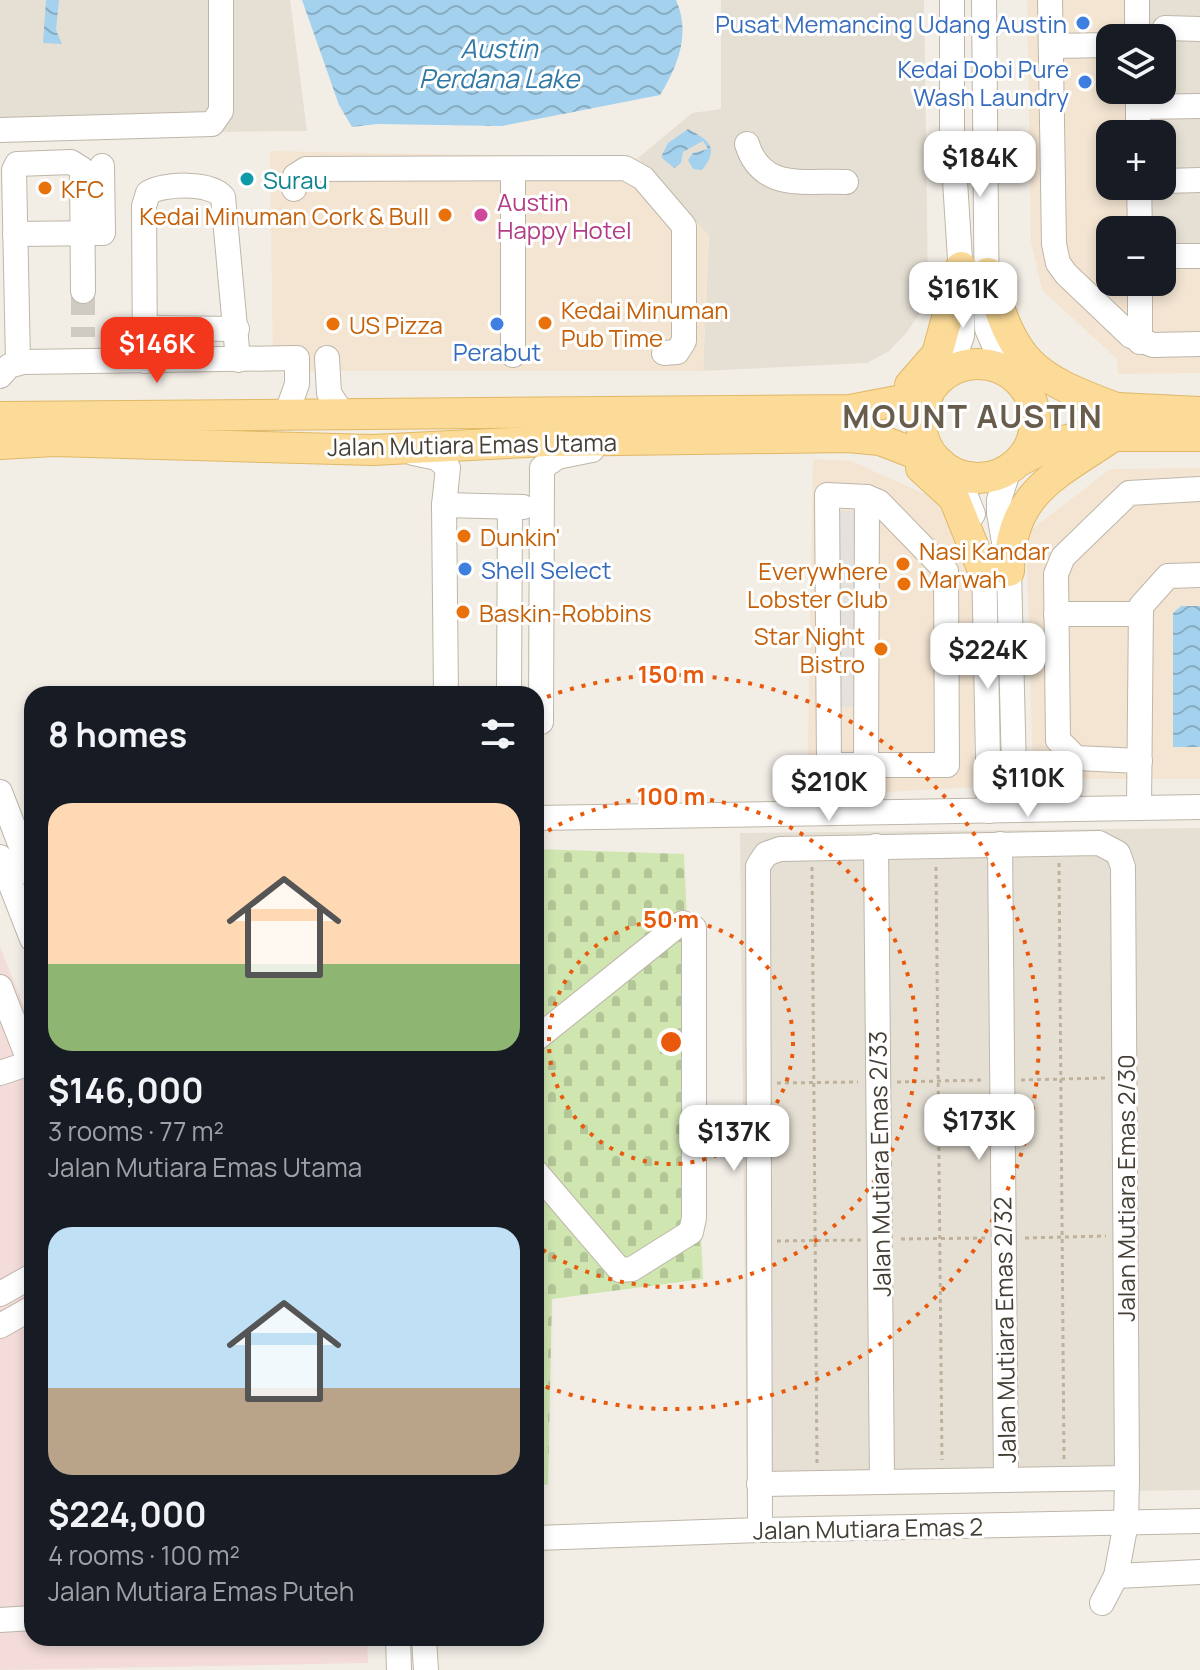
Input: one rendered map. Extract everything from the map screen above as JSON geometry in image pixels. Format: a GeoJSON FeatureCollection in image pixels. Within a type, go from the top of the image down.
{"type":"FeatureCollection","features":[{"type":"Feature","properties":{"kind":"main road"},"geometry":{"type":"LineString","coordinates":[[974,270],[1004,327],[1032,365],[1059,387],[1117,422]]}},
{"type":"Feature","properties":{"kind":"main road"},"geometry":{"type":"LineString","coordinates":[[974,270],[937,354],[898,396],[849,423],[937,480],[954,498],[997,572]]}},
{"type":"Feature","properties":{"kind":"main road"},"geometry":{"type":"LineString","coordinates":[[1200,412],[1117,422],[1055,443],[993,477],[948,469],[930,452],[921,424],[928,395],[949,372],[977,364],[1071,406],[1117,422],[1200,436]]}},
{"type":"Feature","properties":{"kind":"main road"},"geometry":{"type":"LineString","coordinates":[[1015,465],[1029,447],[1035,419],[1016,380]]}},
{"type":"Feature","properties":{"kind":"main road","name":"Jalan Mutiara Emas Utama"},"geometry":{"type":"LineString","coordinates":[[0,444],[54,441],[373,450],[440,444],[633,441],[849,423],[928,395]]}},
{"type":"Feature","properties":{"kind":"main road","name":"Jalan Mutiara Emas Utama"},"geometry":{"type":"LineString","coordinates":[[0,417],[343,415],[849,423],[948,469]]}},
{"type":"Feature","properties":{"kind":"main road"},"geometry":{"type":"LineString","coordinates":[[997,572],[1025,504],[1043,484],[1117,422]]}},
{"type":"Feature","properties":{"kind":"street"},"geometry":{"type":"LineString","coordinates":[[0,130],[212,124],[221,111],[221,0]]}},
{"type":"Feature","properties":{"kind":"street"},"geometry":{"type":"LineString","coordinates":[[952,0],[952,134],[974,270],[987,329],[1016,380]]}},
{"type":"Feature","properties":{"kind":"street"},"geometry":{"type":"LineString","coordinates":[[949,372],[962,336],[974,270],[984,0]]}},
{"type":"Feature","properties":{"kind":"street"},"geometry":{"type":"LineString","coordinates":[[1050,0],[1056,257],[1066,274],[1140,342],[1200,344]]}},
{"type":"Feature","properties":{"kind":"street"},"geometry":{"type":"LineString","coordinates":[[1137,0],[1137,24]]}},
{"type":"Feature","properties":{"kind":"street"},"geometry":{"type":"LineString","coordinates":[[1176,28],[1200,29]]}},
{"type":"Feature","properties":{"kind":"street"},"geometry":{"type":"LineString","coordinates":[[1052,46],[1096,45]]}},
{"type":"Feature","properties":{"kind":"street"},"geometry":{"type":"LineString","coordinates":[[1176,103],[1200,106]]}},
{"type":"Feature","properties":{"kind":"street"},"geometry":{"type":"LineString","coordinates":[[747,144],[759,171],[771,177],[846,182]]}},
{"type":"Feature","properties":{"kind":"street"},"geometry":{"type":"LineString","coordinates":[[83,291],[82,169],[71,162],[25,161],[14,170],[15,234],[6,369],[84,361],[297,358],[297,384],[286,415]]}},
{"type":"Feature","properties":{"kind":"street"},"geometry":{"type":"LineString","coordinates":[[15,234],[103,233],[102,166]]}},
{"type":"Feature","properties":{"kind":"street"},"geometry":{"type":"LineString","coordinates":[[294,189],[295,176],[306,169],[625,168],[643,178],[679,217],[685,229],[684,341],[677,352],[664,353]]}},
{"type":"Feature","properties":{"kind":"street"},"geometry":{"type":"LineString","coordinates":[[513,170],[513,355]]}},
{"type":"Feature","properties":{"kind":"street"},"geometry":{"type":"LineString","coordinates":[[1176,181],[1200,180]]}},
{"type":"Feature","properties":{"kind":"street"},"geometry":{"type":"LineString","coordinates":[[145,361],[145,199],[161,188],[207,188],[219,192],[224,203],[238,360]]}},
{"type":"Feature","properties":{"kind":"street"},"geometry":{"type":"LineString","coordinates":[[1176,256],[1200,256]]}},
{"type":"Feature","properties":{"kind":"street"},"geometry":{"type":"LineString","coordinates":[[1140,296],[1140,342]]}},
{"type":"Feature","properties":{"kind":"street"},"geometry":{"type":"LineString","coordinates":[[146,328],[237,329]]}},
{"type":"Feature","properties":{"kind":"street"},"geometry":{"type":"LineString","coordinates":[[83,337],[84,361]]}},
{"type":"Feature","properties":{"kind":"street"},"geometry":{"type":"LineString","coordinates":[[327,358],[329,393],[343,415]]}},
{"type":"Feature","properties":{"kind":"street"},"geometry":{"type":"LineString","coordinates":[[541,686],[542,468],[557,457],[633,441]]}},
{"type":"Feature","properties":{"kind":"street"},"geometry":{"type":"LineString","coordinates":[[373,450],[437,458],[448,468],[444,505],[446,686]]}},
{"type":"Feature","properties":{"kind":"street"},"geometry":{"type":"LineString","coordinates":[[989,811],[986,665],[997,572],[999,500],[1015,465]]}},
{"type":"Feature","properties":{"kind":"street"},"geometry":{"type":"LineString","coordinates":[[948,469],[997,572],[1015,810]]}},
{"type":"Feature","properties":{"kind":"street"},"geometry":{"type":"LineString","coordinates":[[1140,761],[1076,758],[1062,748],[1056,731],[1059,564],[1121,498],[1138,490],[1200,489]]}},
{"type":"Feature","properties":{"kind":"street"},"geometry":{"type":"LineString","coordinates":[[827,495],[867,497],[879,502],[946,571],[947,765],[829,765],[827,495]]}},
{"type":"Feature","properties":{"kind":"street"},"geometry":{"type":"LineString","coordinates":[[866,766],[867,497]]}},
{"type":"Feature","properties":{"kind":"street"},"geometry":{"type":"LineString","coordinates":[[444,505],[541,507]]}},
{"type":"Feature","properties":{"kind":"street"},"geometry":{"type":"LineString","coordinates":[[509,686],[510,507]]}},
{"type":"Feature","properties":{"kind":"street"},"geometry":{"type":"LineString","coordinates":[[1139,808],[1141,614],[1144,599],[1165,578],[1200,575]]}},
{"type":"Feature","properties":{"kind":"street"},"geometry":{"type":"LineString","coordinates":[[1056,614],[1141,614]]}},
{"type":"Feature","properties":{"kind":"street"},"geometry":{"type":"LineString","coordinates":[[946,665],[986,665]]}},
{"type":"Feature","properties":{"kind":"street"},"geometry":{"type":"LineString","coordinates":[[0,792],[24,854]]}},
{"type":"Feature","properties":{"kind":"street"},"geometry":{"type":"LineString","coordinates":[[544,818],[1200,807]]}},
{"type":"Feature","properties":{"kind":"street"},"geometry":{"type":"LineString","coordinates":[[760,1530],[758,866],[773,850],[1059,842]]}},
{"type":"Feature","properties":{"kind":"street","name":"Jalan Mutiara Emas 2/30"},"geometry":{"type":"LineString","coordinates":[[1059,842],[1099,843],[1118,853],[1123,867],[1126,1523],[1116,1576],[1102,1603]]}},
{"type":"Feature","properties":{"kind":"street","name":"Jalan Mutiara Emas 2/32"},"geometry":{"type":"LineString","coordinates":[[1000,844],[1006,1480]]}},
{"type":"Feature","properties":{"kind":"street","name":"Jalan Mutiara Emas 2/33"},"geometry":{"type":"LineString","coordinates":[[876,846],[882,1482]]}},
{"type":"Feature","properties":{"kind":"street"},"geometry":{"type":"LineString","coordinates":[[0,857],[24,918]]}},
{"type":"Feature","properties":{"kind":"street"},"geometry":{"type":"LineString","coordinates":[[544,1033],[677,926],[683,923],[694,928],[695,1203],[691,1232],[632,1269],[620,1270],[544,1181]]}},
{"type":"Feature","properties":{"kind":"street"},"geometry":{"type":"LineString","coordinates":[[0,987],[7,1028],[24,1054]]}},
{"type":"Feature","properties":{"kind":"street"},"geometry":{"type":"LineString","coordinates":[[2,1068],[24,1064]]}},
{"type":"Feature","properties":{"kind":"street"},"geometry":{"type":"LineString","coordinates":[[0,1294],[24,1280]]}},
{"type":"Feature","properties":{"kind":"street"},"geometry":{"type":"LineString","coordinates":[[759,1484],[1127,1478]]}},
{"type":"Feature","properties":{"kind":"street","name":"Jalan Mutiara Emas 2"},"geometry":{"type":"LineString","coordinates":[[544,1538],[1200,1521]]}},
{"type":"Feature","properties":{"kind":"street"},"geometry":{"type":"LineString","coordinates":[[1116,1576],[1200,1572]]}},
{"type":"Feature","properties":{"kind":"street"},"geometry":{"type":"LineString","coordinates":[[0,1620],[24,1618]]}},
{"type":"Feature","properties":{"kind":"street"},"geometry":{"type":"LineString","coordinates":[[398,1646],[399,1670]]}},
{"type":"Feature","properties":{"kind":"street"},"geometry":{"type":"LineString","coordinates":[[424,1646],[426,1670]]}},
{"type":"Feature","properties":{"kind":"path"},"geometry":{"type":"LineString","coordinates":[[1059,842],[1065,1479]]}},
{"type":"Feature","properties":{"kind":"path"},"geometry":{"type":"LineString","coordinates":[[936,844],[942,1481]]}},
{"type":"Feature","properties":{"kind":"path"},"geometry":{"type":"LineString","coordinates":[[812,848],[818,1483]]}},
{"type":"Feature","properties":{"kind":"path"},"geometry":{"type":"LineString","coordinates":[[757,1084],[1124,1078]]}},
{"type":"Feature","properties":{"kind":"path"},"geometry":{"type":"LineString","coordinates":[[758,1242],[1125,1236]]}},
{"type":"Feature","properties":{"kind":"shaded area"},"geometry":{"type":"Polygon","coordinates":[[[0,0],[290,0],[307,131],[0,134],[0,0]]]}},
{"type":"Feature","properties":{"kind":"shaded area"},"geometry":{"type":"Polygon","coordinates":[[[721,0],[924,0],[928,287],[919,314],[907,332],[889,351],[867,363],[703,371],[709,236],[638,158],[692,113],[721,109],[721,0]]]}},
{"type":"Feature","properties":{"kind":"shaded area"},"geometry":{"type":"Polygon","coordinates":[[[1027,0],[1141,0],[1141,24],[1096,24],[1096,104],[1142,104],[1142,120],[1096,120],[1096,200],[1143,200],[1143,216],[1096,216],[1096,296],[1176,296],[1176,250],[1200,250],[1200,373],[1118,374],[1117,359],[1042,290],[1031,241],[1027,0]]]}},
{"type":"Feature","properties":{"kind":"shaded area"},"geometry":{"type":"Polygon","coordinates":[[[1141,0],[1200,0],[1200,250],[1176,250],[1176,216],[1143,216],[1143,200],[1176,200],[1176,120],[1142,120],[1142,104],[1176,104],[1176,24],[1141,24],[1141,0]]]}},
{"type":"Feature","properties":{"kind":"shaded area"},"geometry":{"type":"Polygon","coordinates":[[[270,151],[638,158],[709,236],[703,371],[273,371],[270,151]]]}},
{"type":"Feature","properties":{"kind":"shaded area"},"geometry":{"type":"Polygon","coordinates":[[[813,459],[851,461],[945,503],[978,592],[973,787],[807,797],[813,459]]]}},
{"type":"Feature","properties":{"kind":"shaded area"},"geometry":{"type":"Polygon","coordinates":[[[1200,468],[1200,779],[1044,779],[1033,769],[1026,534],[1110,469],[1200,468]]]}},
{"type":"Feature","properties":{"kind":"shaded area"},"geometry":{"type":"Polygon","coordinates":[[[833,511],[857,511],[858,707],[835,707],[833,511]]]}},
{"type":"Feature","properties":{"kind":"shaded area"},"geometry":{"type":"Polygon","coordinates":[[[1200,828],[1200,1490],[747,1497],[740,833],[1200,828]]]}},
{"type":"Feature","properties":{"kind":"shaded area"},"geometry":{"type":"Polygon","coordinates":[[[0,947],[24,1006],[24,1646],[367,1646],[368,1663],[0,1670],[0,947]]]}},
{"type":"Feature","properties":{"kind":"green space"},"geometry":{"type":"Polygon","coordinates":[[[544,849],[684,854],[703,1279],[552,1299],[548,1485],[544,1485],[544,849]]]}},
{"type":"Feature","properties":{"kind":"water"},"geometry":{"type":"Polygon","coordinates":[[[46,0],[59,0],[56,30],[62,44],[43,43],[46,0]]]}},
{"type":"Feature","properties":{"kind":"water","name":"Austin Perdana Lake"},"geometry":{"type":"Polygon","coordinates":[[[302,0],[676,0],[682,37],[677,61],[660,95],[502,126],[377,124],[352,127],[339,105],[302,0]]]}},
{"type":"Feature","properties":{"kind":"water"},"geometry":{"type":"Polygon","coordinates":[[[688,129],[710,145],[710,156],[702,170],[693,169],[688,160],[693,153],[708,149],[703,141],[683,152],[681,163],[674,168],[661,157],[668,143],[688,129]]]}},
{"type":"Feature","properties":{"kind":"water"},"geometry":{"type":"Polygon","coordinates":[[[1181,606],[1200,606],[1200,747],[1173,747],[1173,613],[1181,606]]]}},
{"type":"Feature","properties":{"kind":"tunnel"},"geometry":{"type":"LineString","coordinates":[[83,291],[83,337]]}},
{"type":"Feature","properties":{"kind":"place","name":"Pusat Memancing Udang Austin"},"geometry":{"type":"Point","coordinates":[1083,23]}},
{"type":"Feature","properties":{"kind":"place","name":"Kedai Dobi Pure Wash Laundry"},"geometry":{"type":"Point","coordinates":[1085,82]}},
{"type":"Feature","properties":{"kind":"place","name":"Surau"},"geometry":{"type":"Point","coordinates":[247,179]}},
{"type":"Feature","properties":{"kind":"place","name":"KFC"},"geometry":{"type":"Point","coordinates":[45,188]}},
{"type":"Feature","properties":{"kind":"place","name":"Kedai Minuman Cork & Bull"},"geometry":{"type":"Point","coordinates":[445,215]}},
{"type":"Feature","properties":{"kind":"place","name":"Austin Happy Hotel"},"geometry":{"type":"Point","coordinates":[481,215]}},
{"type":"Feature","properties":{"kind":"place","name":"Kedai Minuman Pub Time"},"geometry":{"type":"Point","coordinates":[545,323]}},
{"type":"Feature","properties":{"kind":"place","name":"US Pizza"},"geometry":{"type":"Point","coordinates":[333,324]}},
{"type":"Feature","properties":{"kind":"place","name":"Perabut"},"geometry":{"type":"Point","coordinates":[497,324]}},
{"type":"Feature","properties":{"kind":"place","name":"Dunkin'"},"geometry":{"type":"Point","coordinates":[464,536]}},
{"type":"Feature","properties":{"kind":"place","name":"Nasi Kandar Marwah"},"geometry":{"type":"Point","coordinates":[903,564]}},
{"type":"Feature","properties":{"kind":"place","name":"Shell Select"},"geometry":{"type":"Point","coordinates":[465,569]}},
{"type":"Feature","properties":{"kind":"place","name":"Everywhere Lobster Club"},"geometry":{"type":"Point","coordinates":[904,584]}},
{"type":"Feature","properties":{"kind":"place","name":"Baskin-Robbins"},"geometry":{"type":"Point","coordinates":[463,612]}},
{"type":"Feature","properties":{"kind":"place","name":"Star Night Bistro"},"geometry":{"type":"Point","coordinates":[881,649]}},
{"type":"Feature","properties":{"kind":"district","name":"MOUNT AUSTIN"},"geometry":{"type":"Point","coordinates":[973,416]}}]}
